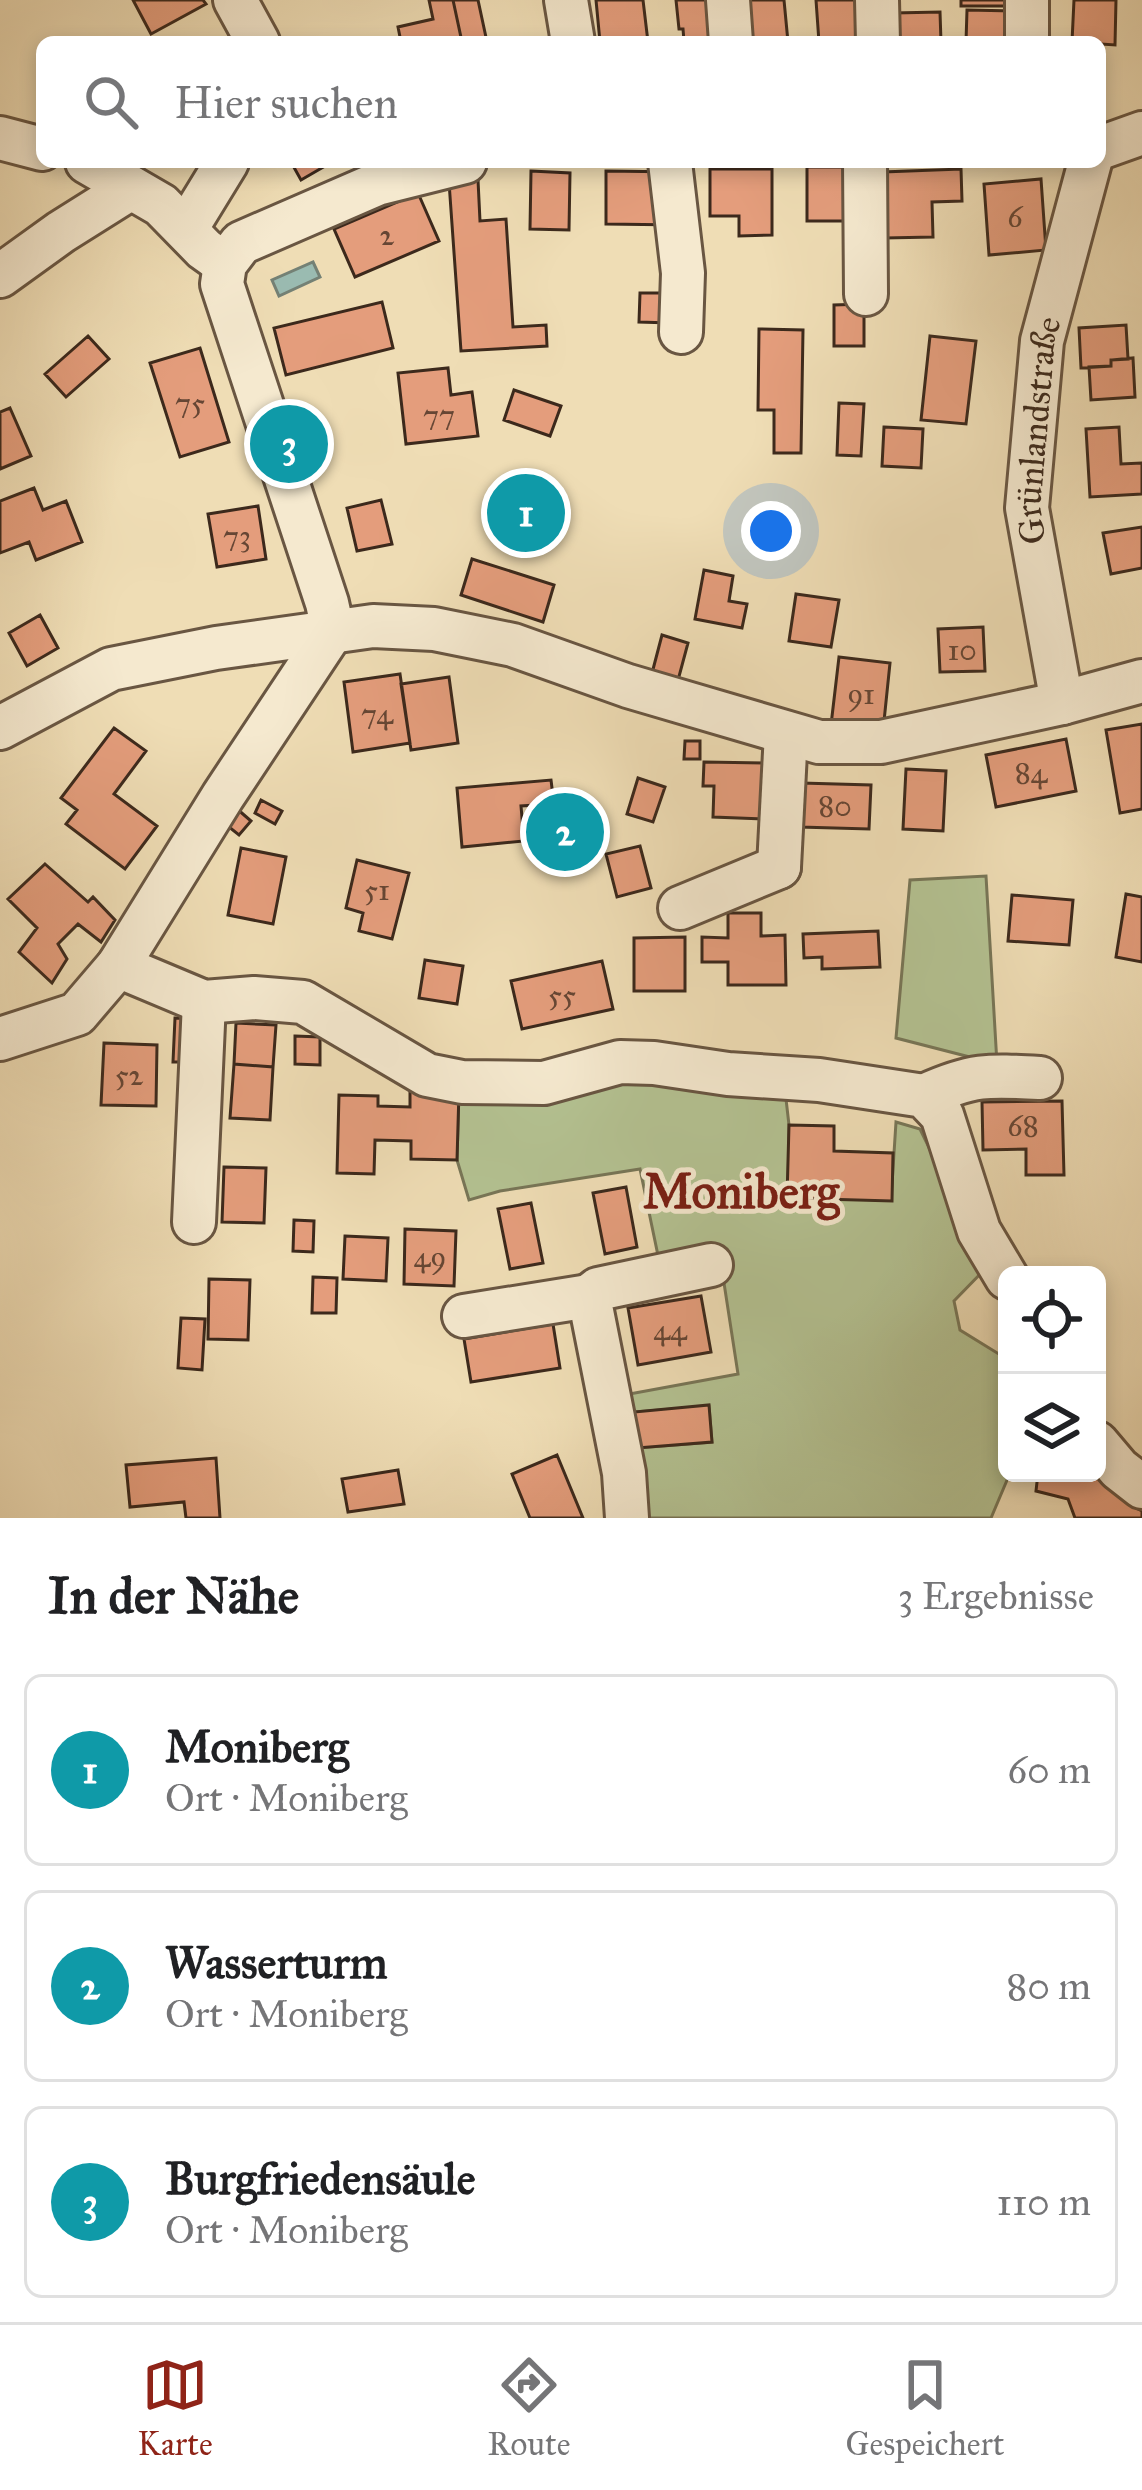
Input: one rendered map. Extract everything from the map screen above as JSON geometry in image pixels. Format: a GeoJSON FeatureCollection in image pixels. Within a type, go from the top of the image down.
{"type":"FeatureCollection","features":[{"type":"Feature","properties":{"kind":"street"},"geometry":{"type":"LineString","coordinates":[[235,0],[255,36]]}},
{"type":"Feature","properties":{"kind":"street"},"geometry":{"type":"LineString","coordinates":[[566,0],[572,36]]}},
{"type":"Feature","properties":{"kind":"street"},"geometry":{"type":"LineString","coordinates":[[728,0],[731,36]]}},
{"type":"Feature","properties":{"kind":"street"},"geometry":{"type":"LineString","coordinates":[[877,0],[878,36]]}},
{"type":"Feature","properties":{"kind":"street"},"geometry":{"type":"LineString","coordinates":[[1027,0],[1027,36]]}},
{"type":"Feature","properties":{"kind":"street"},"geometry":{"type":"LineString","coordinates":[[1106,146],[1142,133]]}},
{"type":"Feature","properties":{"kind":"street"},"geometry":{"type":"LineString","coordinates":[[0,138],[36,147]]}},
{"type":"Feature","properties":{"kind":"street"},"geometry":{"type":"LineString","coordinates":[[97,168],[160,205],[225,264]]}},
{"type":"Feature","properties":{"kind":"street"},"geometry":{"type":"LineString","coordinates":[[186,229],[223,168]]}},
{"type":"Feature","properties":{"kind":"street"},"geometry":{"type":"LineString","coordinates":[[0,1039],[76,1014],[118,965],[333,630],[222,284],[225,264],[241,243],[377,184],[442,168]]}},
{"type":"Feature","properties":{"kind":"street"},"geometry":{"type":"LineString","coordinates":[[671,168],[683,273],[681,332]]}},
{"type":"Feature","properties":{"kind":"street"},"geometry":{"type":"LineString","coordinates":[[865,168],[866,294]]}},
{"type":"Feature","properties":{"kind":"street","name":"Grünlandstraße"},"geometry":{"type":"LineString","coordinates":[[1062,703],[1027,508],[1042,341],[1088,168]]}},
{"type":"Feature","properties":{"kind":"street"},"geometry":{"type":"LineString","coordinates":[[0,276],[131,188]]}},
{"type":"Feature","properties":{"kind":"street"},"geometry":{"type":"LineString","coordinates":[[0,728],[111,669],[216,648],[374,626],[434,629],[513,644],[628,686],[819,742],[881,742],[1142,681]]}},
{"type":"Feature","properties":{"kind":"street"},"geometry":{"type":"LineString","coordinates":[[680,908],[785,872],[786,733]]}},
{"type":"Feature","properties":{"kind":"street"},"geometry":{"type":"LineString","coordinates":[[118,965],[204,1002],[254,998],[303,1002],[427,1076],[462,1082],[544,1082],[620,1062],[819,1080],[924,1096],[984,1074],[1040,1078]]}},
{"type":"Feature","properties":{"kind":"street"},"geometry":{"type":"LineString","coordinates":[[194,1222],[204,1002]]}},
{"type":"Feature","properties":{"kind":"street"},"geometry":{"type":"LineString","coordinates":[[924,1096],[942,1115],[979,1231],[1000,1266]]}},
{"type":"Feature","properties":{"kind":"street"},"geometry":{"type":"LineString","coordinates":[[464,1316],[589,1296],[598,1289],[711,1265]]}},
{"type":"Feature","properties":{"kind":"street"},"geometry":{"type":"LineString","coordinates":[[589,1296],[624,1473],[628,1518]]}},
{"type":"Feature","properties":{"kind":"street"},"geometry":{"type":"LineString","coordinates":[[1106,1454],[1142,1487]]}},
{"type":"Feature","properties":{"kind":"green space"},"geometry":{"type":"Polygon","coordinates":[[[986,876],[997,1064],[896,1038],[910,880],[986,876]]]}},
{"type":"Feature","properties":{"kind":"green space"},"geometry":{"type":"Polygon","coordinates":[[[658,1075],[725,1095],[786,1099],[788,1198],[891,1200],[896,1122],[920,1129],[987,1267],[954,1301],[960,1330],[998,1353],[998,1482],[1006,1482],[991,1518],[642,1518],[637,1448],[712,1442],[709,1406],[634,1412],[624,1404],[624,1395],[738,1374],[720,1257],[660,1265],[640,1169],[469,1200],[457,1160],[459,1091],[658,1075]]]}},
{"type":"Feature","properties":{"kind":"water"},"geometry":{"type":"Polygon","coordinates":[[[313,262],[320,277],[279,296],[272,280],[313,262]]]}},
{"type":"Feature","properties":{"kind":"building"},"geometry":{"type":"Polygon","coordinates":[[[133,0],[203,0],[206,4],[151,34],[133,0]]]}},
{"type":"Feature","properties":{"kind":"building"},"geometry":{"type":"Polygon","coordinates":[[[429,0],[453,0],[461,36],[400,36],[398,27],[433,19],[429,0]]]}},
{"type":"Feature","properties":{"kind":"building"},"geometry":{"type":"Polygon","coordinates":[[[453,0],[478,0],[486,36],[461,36],[453,0]]]}},
{"type":"Feature","properties":{"kind":"building"},"geometry":{"type":"Polygon","coordinates":[[[596,0],[643,0],[647,36],[599,36],[596,0]]]}},
{"type":"Feature","properties":{"kind":"building"},"geometry":{"type":"Polygon","coordinates":[[[676,0],[719,0],[718,36],[684,36],[676,0]]]}},
{"type":"Feature","properties":{"kind":"building"},"geometry":{"type":"Polygon","coordinates":[[[748,0],[784,0],[787,36],[751,36],[748,0]]]}},
{"type":"Feature","properties":{"kind":"building"},"geometry":{"type":"Polygon","coordinates":[[[816,0],[863,0],[865,36],[819,36],[816,0]]]}},
{"type":"Feature","properties":{"kind":"building"},"geometry":{"type":"Polygon","coordinates":[[[961,0],[1005,0],[1005,6],[961,6],[961,0]]]}},
{"type":"Feature","properties":{"kind":"building"},"geometry":{"type":"Polygon","coordinates":[[[1074,0],[1116,0],[1115,45],[1106,44],[1106,36],[1072,36],[1074,0]]]}},
{"type":"Feature","properties":{"kind":"building"},"geometry":{"type":"Polygon","coordinates":[[[967,10],[1014,11],[1013,36],[966,36],[967,10]]]}},
{"type":"Feature","properties":{"kind":"building"},"geometry":{"type":"Polygon","coordinates":[[[940,12],[941,36],[895,36],[894,13],[940,12]]]}},
{"type":"Feature","properties":{"kind":"building"},"geometry":{"type":"Polygon","coordinates":[[[294,168],[322,168],[301,180],[294,168]]]}},
{"type":"Feature","properties":{"kind":"building"},"geometry":{"type":"Polygon","coordinates":[[[807,168],[846,168],[846,221],[807,221],[807,168]]]}},
{"type":"Feature","properties":{"kind":"building"},"geometry":{"type":"Polygon","coordinates":[[[710,169],[772,169],[772,235],[739,236],[739,216],[710,216],[710,169]]]}},
{"type":"Feature","properties":{"kind":"building"},"geometry":{"type":"Polygon","coordinates":[[[961,169],[962,201],[932,202],[933,237],[885,238],[883,172],[961,169]]]}},
{"type":"Feature","properties":{"kind":"building"},"geometry":{"type":"Polygon","coordinates":[[[531,171],[570,173],[569,230],[530,229],[531,171]]]}},
{"type":"Feature","properties":{"kind":"building"},"geometry":{"type":"Polygon","coordinates":[[[606,171],[680,172],[680,225],[606,224],[606,171]]]}},
{"type":"Feature","properties":{"kind":"building"},"geometry":{"type":"Polygon","coordinates":[[[1041,179],[1046,250],[989,255],[984,184],[1041,179]]]}},
{"type":"Feature","properties":{"kind":"building"},"geometry":{"type":"Polygon","coordinates":[[[478,180],[480,221],[506,219],[513,327],[546,325],[547,346],[461,351],[449,182],[478,180]]]}},
{"type":"Feature","properties":{"kind":"building"},"geometry":{"type":"Polygon","coordinates":[[[418,193],[439,241],[355,277],[334,229],[418,193]]]}},
{"type":"Feature","properties":{"kind":"building"},"geometry":{"type":"Polygon","coordinates":[[[640,293],[670,293],[670,323],[639,322],[640,293]]]}},
{"type":"Feature","properties":{"kind":"building"},"geometry":{"type":"Polygon","coordinates":[[[382,302],[393,348],[286,375],[274,328],[382,302]]]}},
{"type":"Feature","properties":{"kind":"building"},"geometry":{"type":"Polygon","coordinates":[[[864,304],[864,346],[834,346],[834,305],[864,304]]]}},
{"type":"Feature","properties":{"kind":"building"},"geometry":{"type":"Polygon","coordinates":[[[1126,325],[1128,359],[1111,360],[1111,366],[1081,368],[1079,328],[1126,325]]]}},
{"type":"Feature","properties":{"kind":"building"},"geometry":{"type":"Polygon","coordinates":[[[759,329],[803,330],[801,453],[774,453],[774,410],[758,410],[759,329]]]}},
{"type":"Feature","properties":{"kind":"building"},"geometry":{"type":"Polygon","coordinates":[[[88,336],[109,359],[66,397],[45,374],[88,336]]]}},
{"type":"Feature","properties":{"kind":"building"},"geometry":{"type":"Polygon","coordinates":[[[930,336],[976,341],[966,424],[921,420],[930,336]]]}},
{"type":"Feature","properties":{"kind":"building"},"geometry":{"type":"Polygon","coordinates":[[[200,348],[229,442],[180,457],[150,363],[200,348]]]}},
{"type":"Feature","properties":{"kind":"building"},"geometry":{"type":"Polygon","coordinates":[[[1133,358],[1135,397],[1091,400],[1089,367],[1133,358]]]}},
{"type":"Feature","properties":{"kind":"building"},"geometry":{"type":"Polygon","coordinates":[[[448,368],[451,395],[472,392],[478,436],[406,444],[398,373],[448,368]]]}},
{"type":"Feature","properties":{"kind":"building"},"geometry":{"type":"Polygon","coordinates":[[[514,390],[561,406],[550,436],[504,420],[514,390]]]}},
{"type":"Feature","properties":{"kind":"building"},"geometry":{"type":"Polygon","coordinates":[[[839,403],[864,404],[861,456],[837,455],[839,403]]]}},
{"type":"Feature","properties":{"kind":"building"},"geometry":{"type":"Polygon","coordinates":[[[10,408],[31,456],[0,469],[0,412],[10,408]]]}},
{"type":"Feature","properties":{"kind":"building"},"geometry":{"type":"Polygon","coordinates":[[[884,427],[923,429],[921,468],[882,466],[884,427]]]}},
{"type":"Feature","properties":{"kind":"building"},"geometry":{"type":"Polygon","coordinates":[[[1119,427],[1121,464],[1142,463],[1142,494],[1090,497],[1086,429],[1119,427]]]}},
{"type":"Feature","properties":{"kind":"building"},"geometry":{"type":"Polygon","coordinates":[[[34,488],[43,510],[66,501],[82,542],[36,560],[29,542],[0,553],[0,501],[34,488]]]}},
{"type":"Feature","properties":{"kind":"building"},"geometry":{"type":"Polygon","coordinates":[[[381,500],[392,544],[357,551],[347,508],[381,500]]]}},
{"type":"Feature","properties":{"kind":"building"},"geometry":{"type":"Polygon","coordinates":[[[258,506],[266,559],[217,567],[208,514],[258,506]]]}},
{"type":"Feature","properties":{"kind":"building"},"geometry":{"type":"Polygon","coordinates":[[[1142,527],[1142,568],[1111,574],[1103,533],[1142,527]]]}},
{"type":"Feature","properties":{"kind":"building"},"geometry":{"type":"Polygon","coordinates":[[[472,559],[554,585],[543,622],[461,595],[472,559]]]}},
{"type":"Feature","properties":{"kind":"building"},"geometry":{"type":"Polygon","coordinates":[[[704,570],[733,576],[729,601],[747,604],[742,628],[695,619],[704,570]]]}},
{"type":"Feature","properties":{"kind":"building"},"geometry":{"type":"Polygon","coordinates":[[[796,594],[839,600],[831,647],[789,641],[796,594]]]}},
{"type":"Feature","properties":{"kind":"building"},"geometry":{"type":"Polygon","coordinates":[[[40,615],[58,648],[27,666],[9,633],[40,615]]]}},
{"type":"Feature","properties":{"kind":"building"},"geometry":{"type":"Polygon","coordinates":[[[983,627],[985,671],[940,672],[938,629],[983,627]]]}},
{"type":"Feature","properties":{"kind":"building"},"geometry":{"type":"Polygon","coordinates":[[[662,635],[688,643],[677,684],[651,677],[662,635]]]}},
{"type":"Feature","properties":{"kind":"building"},"geometry":{"type":"Polygon","coordinates":[[[839,657],[890,663],[883,731],[831,725],[839,657]]]}},
{"type":"Feature","properties":{"kind":"building"},"geometry":{"type":"Polygon","coordinates":[[[400,674],[410,743],[353,752],[344,682],[400,674]]]}},
{"type":"Feature","properties":{"kind":"building"},"geometry":{"type":"Polygon","coordinates":[[[449,677],[458,743],[411,750],[401,684],[449,677]]]}},
{"type":"Feature","properties":{"kind":"building"},"geometry":{"type":"Polygon","coordinates":[[[1142,724],[1142,809],[1120,813],[1106,730],[1142,724]]]}},
{"type":"Feature","properties":{"kind":"building"},"geometry":{"type":"Polygon","coordinates":[[[114,728],[146,751],[114,794],[157,826],[125,869],[66,824],[77,810],[61,798],[114,728]]]}},
{"type":"Feature","properties":{"kind":"building"},"geometry":{"type":"Polygon","coordinates":[[[1066,739],[1076,791],[996,807],[986,755],[1066,739]]]}},
{"type":"Feature","properties":{"kind":"building"},"geometry":{"type":"Polygon","coordinates":[[[685,741],[700,741],[700,759],[684,759],[685,741]]]}},
{"type":"Feature","properties":{"kind":"building"},"geometry":{"type":"Polygon","coordinates":[[[704,762],[765,763],[764,819],[713,817],[714,786],[703,786],[704,762]]]}},
{"type":"Feature","properties":{"kind":"building"},"geometry":{"type":"Polygon","coordinates":[[[906,769],[946,771],[943,831],[903,829],[906,769]]]}},
{"type":"Feature","properties":{"kind":"building"},"geometry":{"type":"Polygon","coordinates":[[[638,778],[665,787],[653,822],[627,814],[638,778]]]}},
{"type":"Feature","properties":{"kind":"building"},"geometry":{"type":"Polygon","coordinates":[[[551,780],[554,804],[521,806],[524,841],[462,847],[457,788],[551,780]]]}},
{"type":"Feature","properties":{"kind":"building"},"geometry":{"type":"Polygon","coordinates":[[[801,783],[871,785],[869,829],[800,827],[801,783]]]}},
{"type":"Feature","properties":{"kind":"building"},"geometry":{"type":"Polygon","coordinates":[[[261,800],[282,811],[275,824],[255,813],[261,800]]]}},
{"type":"Feature","properties":{"kind":"building"},"geometry":{"type":"Polygon","coordinates":[[[236,808],[251,821],[239,835],[224,823],[236,808]]]}},
{"type":"Feature","properties":{"kind":"building"},"geometry":{"type":"Polygon","coordinates":[[[581,814],[584,847],[550,850],[547,816],[581,814]]]}},
{"type":"Feature","properties":{"kind":"building"},"geometry":{"type":"Polygon","coordinates":[[[640,846],[651,888],[617,897],[606,854],[640,846]]]}},
{"type":"Feature","properties":{"kind":"building"},"geometry":{"type":"Polygon","coordinates":[[[241,848],[286,857],[273,924],[228,915],[241,848]]]}},
{"type":"Feature","properties":{"kind":"building"},"geometry":{"type":"Polygon","coordinates":[[[357,860],[409,873],[392,939],[359,931],[363,913],[346,908],[357,860]]]}},
{"type":"Feature","properties":{"kind":"building"},"geometry":{"type":"Polygon","coordinates":[[[45,864],[88,902],[93,897],[115,920],[101,942],[78,924],[58,944],[67,959],[52,983],[19,952],[37,928],[8,899],[45,864]]]}},
{"type":"Feature","properties":{"kind":"building"},"geometry":{"type":"Polygon","coordinates":[[[1126,894],[1142,897],[1142,962],[1116,957],[1126,894]]]}},
{"type":"Feature","properties":{"kind":"building"},"geometry":{"type":"Polygon","coordinates":[[[1012,895],[1073,900],[1069,945],[1008,941],[1012,895]]]}},
{"type":"Feature","properties":{"kind":"building"},"geometry":{"type":"Polygon","coordinates":[[[728,913],[761,913],[761,936],[785,935],[786,985],[728,985],[728,962],[702,962],[702,937],[728,938],[728,913]]]}},
{"type":"Feature","properties":{"kind":"building"},"geometry":{"type":"Polygon","coordinates":[[[878,931],[880,967],[822,969],[822,957],[804,958],[803,934],[878,931]]]}},
{"type":"Feature","properties":{"kind":"building"},"geometry":{"type":"Polygon","coordinates":[[[685,937],[685,991],[634,991],[634,938],[685,937]]]}},
{"type":"Feature","properties":{"kind":"building"},"geometry":{"type":"Polygon","coordinates":[[[425,960],[463,966],[457,1004],[419,998],[425,960]]]}},
{"type":"Feature","properties":{"kind":"building"},"geometry":{"type":"Polygon","coordinates":[[[602,961],[613,1009],[522,1029],[511,981],[602,961]]]}},
{"type":"Feature","properties":{"kind":"building"},"geometry":{"type":"Polygon","coordinates":[[[175,1018],[196,1019],[195,1062],[173,1062],[175,1018]]]}},
{"type":"Feature","properties":{"kind":"building"},"geometry":{"type":"Polygon","coordinates":[[[236,1023],[276,1025],[273,1067],[234,1064],[236,1023]]]}},
{"type":"Feature","properties":{"kind":"building"},"geometry":{"type":"Polygon","coordinates":[[[295,1036],[320,1037],[320,1065],[295,1064],[295,1036]]]}},
{"type":"Feature","properties":{"kind":"building"},"geometry":{"type":"Polygon","coordinates":[[[104,1043],[157,1045],[156,1106],[101,1105],[104,1043]]]}},
{"type":"Feature","properties":{"kind":"building"},"geometry":{"type":"Polygon","coordinates":[[[234,1064],[273,1067],[270,1120],[230,1118],[234,1064]]]}},
{"type":"Feature","properties":{"kind":"building"},"geometry":{"type":"Polygon","coordinates":[[[410,1090],[459,1091],[457,1160],[411,1159],[411,1141],[375,1140],[374,1174],[337,1173],[339,1095],[378,1096],[378,1106],[410,1107],[410,1090]]]}},
{"type":"Feature","properties":{"kind":"building"},"geometry":{"type":"Polygon","coordinates":[[[1062,1101],[1064,1175],[1026,1175],[1026,1149],[983,1150],[982,1102],[1062,1101]]]}},
{"type":"Feature","properties":{"kind":"building"},"geometry":{"type":"Polygon","coordinates":[[[789,1125],[834,1126],[834,1151],[893,1153],[892,1201],[787,1198],[789,1125]]]}},
{"type":"Feature","properties":{"kind":"building"},"geometry":{"type":"Polygon","coordinates":[[[224,1167],[266,1168],[264,1223],[222,1222],[224,1167]]]}},
{"type":"Feature","properties":{"kind":"building"},"geometry":{"type":"Polygon","coordinates":[[[626,1187],[637,1247],[605,1254],[593,1193],[626,1187]]]}},
{"type":"Feature","properties":{"kind":"building"},"geometry":{"type":"Polygon","coordinates":[[[531,1203],[543,1263],[510,1269],[498,1209],[531,1203]]]}},
{"type":"Feature","properties":{"kind":"building"},"geometry":{"type":"Polygon","coordinates":[[[294,1220],[314,1221],[313,1252],[293,1251],[294,1220]]]}},
{"type":"Feature","properties":{"kind":"building"},"geometry":{"type":"Polygon","coordinates":[[[405,1229],[456,1231],[454,1286],[404,1284],[405,1229]]]}},
{"type":"Feature","properties":{"kind":"building"},"geometry":{"type":"Polygon","coordinates":[[[345,1236],[388,1238],[386,1281],[343,1279],[345,1236]]]}},
{"type":"Feature","properties":{"kind":"building"},"geometry":{"type":"Polygon","coordinates":[[[313,1277],[337,1278],[336,1313],[312,1313],[313,1277]]]}},
{"type":"Feature","properties":{"kind":"building"},"geometry":{"type":"Polygon","coordinates":[[[209,1279],[250,1280],[248,1340],[208,1339],[209,1279]]]}},
{"type":"Feature","properties":{"kind":"building"},"geometry":{"type":"Polygon","coordinates":[[[701,1296],[711,1352],[638,1365],[628,1308],[701,1296]]]}},
{"type":"Feature","properties":{"kind":"building"},"geometry":{"type":"Polygon","coordinates":[[[181,1318],[205,1319],[202,1370],[178,1368],[181,1318]]]}},
{"type":"Feature","properties":{"kind":"building"},"geometry":{"type":"Polygon","coordinates":[[[553,1324],[560,1368],[471,1382],[464,1339],[553,1324]]]}},
{"type":"Feature","properties":{"kind":"building"},"geometry":{"type":"Polygon","coordinates":[[[709,1405],[712,1442],[637,1448],[634,1412],[709,1405]]]}},
{"type":"Feature","properties":{"kind":"building"},"geometry":{"type":"Polygon","coordinates":[[[557,1455],[583,1518],[530,1518],[512,1474],[557,1455]]]}},
{"type":"Feature","properties":{"kind":"building"},"geometry":{"type":"Polygon","coordinates":[[[216,1458],[220,1518],[186,1518],[184,1502],[130,1507],[126,1465],[216,1458]]]}},
{"type":"Feature","properties":{"kind":"building"},"geometry":{"type":"Polygon","coordinates":[[[398,1470],[404,1504],[348,1512],[342,1479],[398,1470]]]}},
{"type":"Feature","properties":{"kind":"building"},"geometry":{"type":"Polygon","coordinates":[[[1106,1474],[1132,1506],[1142,1511],[1142,1518],[1075,1518],[1068,1499],[1036,1491],[1037,1482],[1106,1482],[1106,1474]]]}},
{"type":"Feature","properties":{"kind":"place","name":"Burgfriedensäule"},"geometry":{"type":"Point","coordinates":[289,444]}},
{"type":"Feature","properties":{"kind":"place","name":"Moniberg"},"geometry":{"type":"Point","coordinates":[526,513]}},
{"type":"Feature","properties":{"kind":"place","name":"Wasserturm"},"geometry":{"type":"Point","coordinates":[565,832]}},
{"type":"Feature","properties":{"kind":"district","name":"Moniberg"},"geometry":{"type":"Point","coordinates":[741,1191]}}]}
